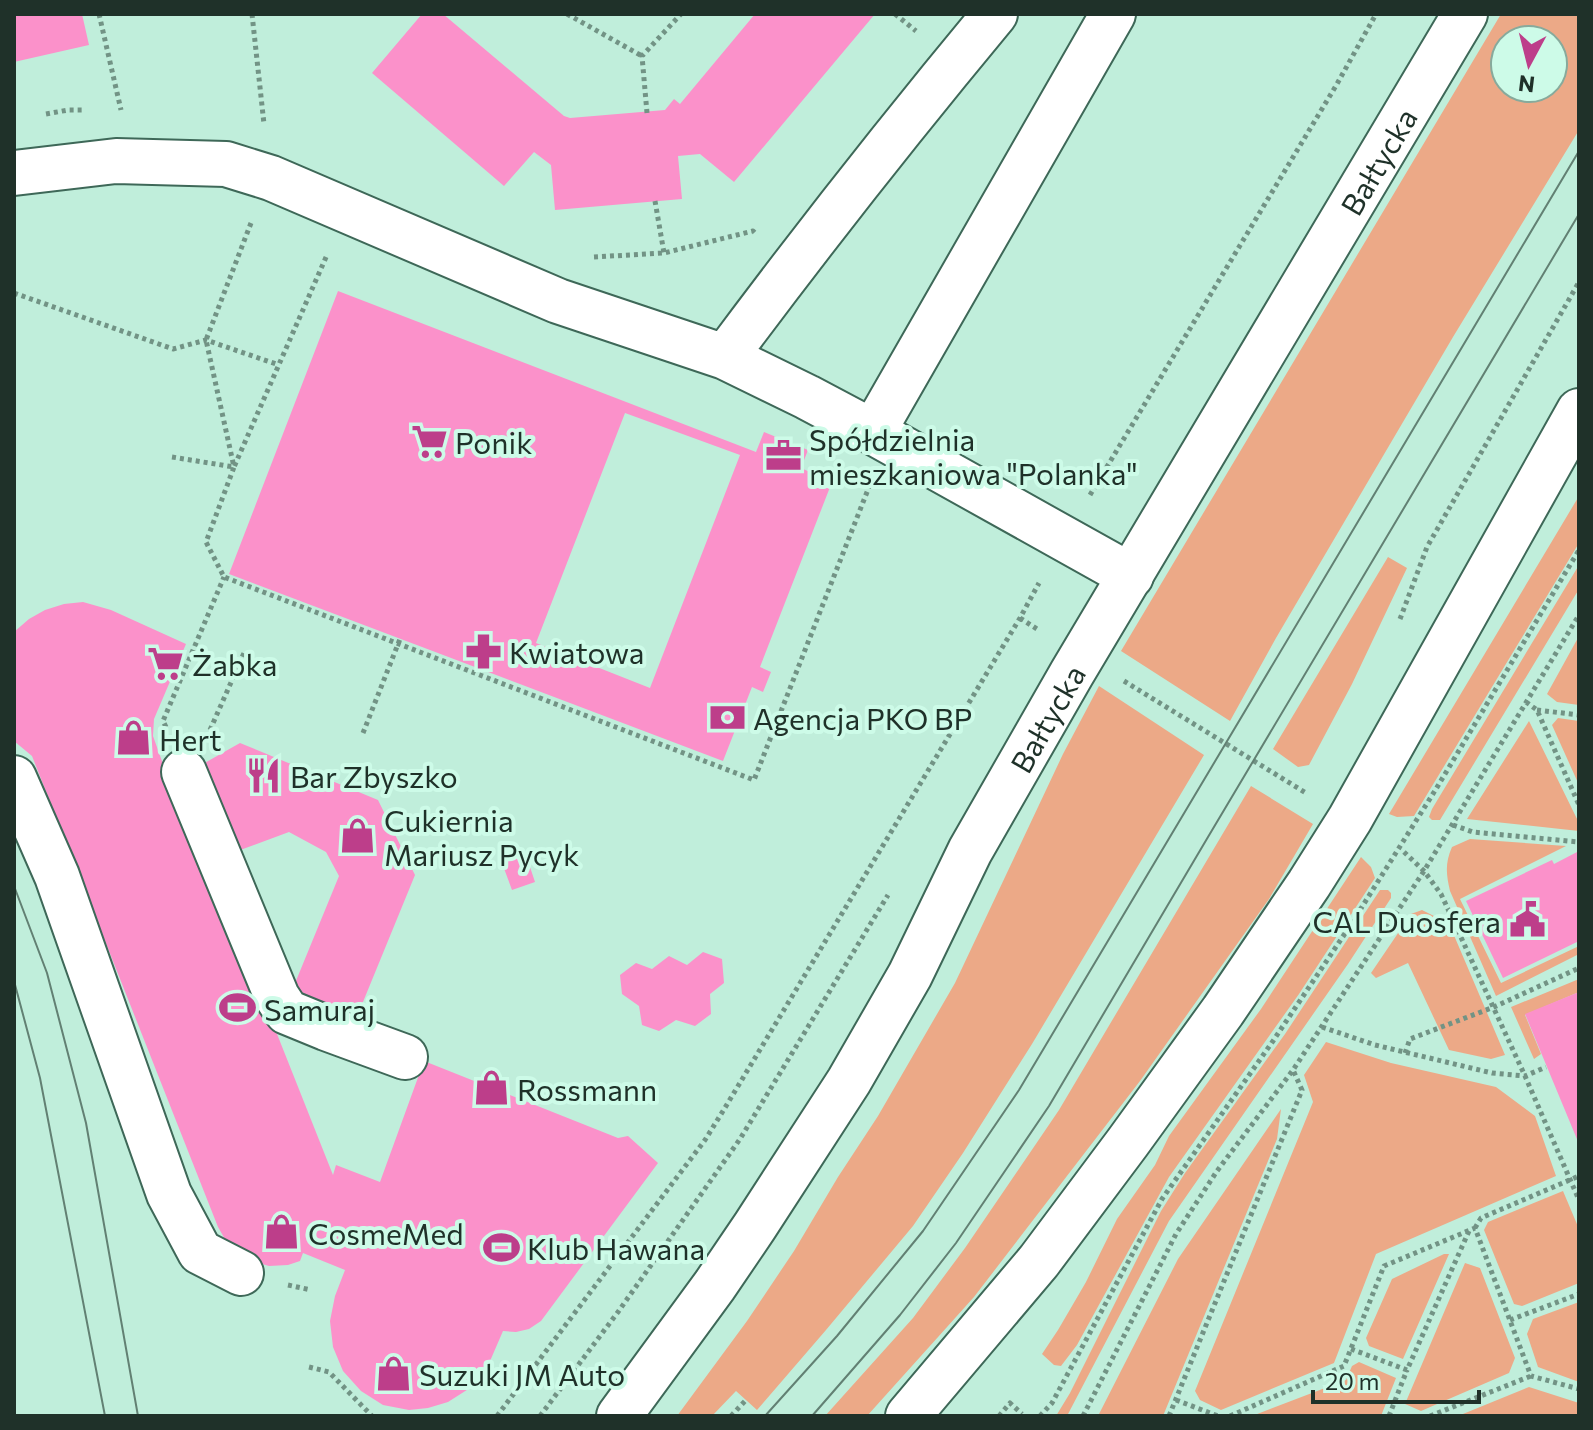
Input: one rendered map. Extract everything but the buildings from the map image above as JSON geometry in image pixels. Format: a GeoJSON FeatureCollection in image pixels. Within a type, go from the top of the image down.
{"type":"FeatureCollection","features":[{"type":"Feature","properties":{"kind":"main road"},"geometry":{"type":"LineString","coordinates":[[725,357],[793,266],[995,14]]}},
{"type":"Feature","properties":{"kind":"main road"},"geometry":{"type":"LineString","coordinates":[[873,432],[1113,14]]}},
{"type":"Feature","properties":{"kind":"main road","name":"Bałtycka"},"geometry":{"type":"LineString","coordinates":[[619,1416],[755,1226],[849,1081],[910,975],[970,851],[1081,656],[1465,14]]}},
{"type":"Feature","properties":{"kind":"main road"},"geometry":{"type":"LineString","coordinates":[[14,173],[116,161],[226,164],[271,178],[558,301],[725,357],[873,432],[1131,576]]}},
{"type":"Feature","properties":{"kind":"main road"},"geometry":{"type":"LineString","coordinates":[[908,1416],[1039,1261],[1223,1011],[1309,884],[1350,819],[1579,411]]}},
{"type":"Feature","properties":{"kind":"main road"},"geometry":{"type":"LineString","coordinates":[[179,760],[277,997],[287,1012],[405,1057]]}},
{"type":"Feature","properties":{"kind":"main road"},"geometry":{"type":"LineString","coordinates":[[14,778],[57,876],[169,1194],[200,1252],[241,1273]]}},
{"type":"Feature","properties":{"kind":"path"},"geometry":{"type":"LineString","coordinates":[[99,14],[121,110]]}},
{"type":"Feature","properties":{"kind":"path"},"geometry":{"type":"LineString","coordinates":[[252,14],[266,134]]}},
{"type":"Feature","properties":{"kind":"path"},"geometry":{"type":"LineString","coordinates":[[567,14],[642,56]]}},
{"type":"Feature","properties":{"kind":"path"},"geometry":{"type":"LineString","coordinates":[[647,113],[642,56],[681,14]]}},
{"type":"Feature","properties":{"kind":"path"},"geometry":{"type":"LineString","coordinates":[[1085,503],[1329,98],[1376,14]]}},
{"type":"Feature","properties":{"kind":"path"},"geometry":{"type":"LineString","coordinates":[[655,201],[664,253]]}},
{"type":"Feature","properties":{"kind":"path"},"geometry":{"type":"LineString","coordinates":[[345,209],[234,467],[206,542],[224,577],[476,670],[754,780],[869,487]]}},
{"type":"Feature","properties":{"kind":"path"},"geometry":{"type":"LineString","coordinates":[[234,467],[206,340],[255,213]]}},
{"type":"Feature","properties":{"kind":"path"},"geometry":{"type":"LineString","coordinates":[[558,301],[581,258],[664,253],[753,231],[793,266]]}},
{"type":"Feature","properties":{"kind":"path"},"geometry":{"type":"LineString","coordinates":[[1396,630],[1427,547],[1579,282]]}},
{"type":"Feature","properties":{"kind":"path"},"geometry":{"type":"LineString","coordinates":[[14,293],[173,349],[206,340],[279,365]]}},
{"type":"Feature","properties":{"kind":"path"},"geometry":{"type":"LineString","coordinates":[[172,457],[234,467]]}},
{"type":"Feature","properties":{"kind":"path"},"geometry":{"type":"LineString","coordinates":[[1040,1416],[1052,1403],[1162,1199],[1350,926],[1579,550]]}},
{"type":"Feature","properties":{"kind":"path"},"geometry":{"type":"LineString","coordinates":[[224,577],[163,721],[179,760],[210,732],[244,653]]}},
{"type":"Feature","properties":{"kind":"path"},"geometry":{"type":"LineString","coordinates":[[497,1416],[705,1140],[1040,582]]}},
{"type":"Feature","properties":{"kind":"path"},"geometry":{"type":"LineString","coordinates":[[1083,1416],[1176,1234],[1217,1171],[1293,1070],[1424,871],[1579,615]]}},
{"type":"Feature","properties":{"kind":"path"},"geometry":{"type":"LineString","coordinates":[[1020,618],[1350,819]]}},
{"type":"Feature","properties":{"kind":"path"},"geometry":{"type":"LineString","coordinates":[[363,733],[399,642]]}},
{"type":"Feature","properties":{"kind":"path"},"geometry":{"type":"LineString","coordinates":[[1526,702],[1537,710],[1579,715]]}},
{"type":"Feature","properties":{"kind":"path"},"geometry":{"type":"LineString","coordinates":[[1537,710],[1579,805]]}},
{"type":"Feature","properties":{"kind":"path"},"geometry":{"type":"LineString","coordinates":[[1453,825],[1473,832],[1579,842]]}},
{"type":"Feature","properties":{"kind":"path"},"geometry":{"type":"LineString","coordinates":[[1404,852],[1424,871],[1441,894],[1579,1200]]}},
{"type":"Feature","properties":{"kind":"path"},"geometry":{"type":"LineString","coordinates":[[1405,1053],[1410,1039],[1494,1007],[1579,968]]}},
{"type":"Feature","properties":{"kind":"path"},"geometry":{"type":"LineString","coordinates":[[1322,1027],[1375,1045],[1492,1073],[1525,1076],[1546,1067]]}},
{"type":"Feature","properties":{"kind":"path"},"geometry":{"type":"LineString","coordinates":[[1169,1416],[1302,1090],[1293,1070]]}},
{"type":"Feature","properties":{"kind":"path"},"geometry":{"type":"LineString","coordinates":[[540,1416],[740,1139]]}},
{"type":"Feature","properties":{"kind":"path"},"geometry":{"type":"LineString","coordinates":[[1389,1416],[1472,1229],[1481,1218],[1579,1176]]}},
{"type":"Feature","properties":{"kind":"path"},"geometry":{"type":"LineString","coordinates":[[1472,1229],[1531,1376]]}},
{"type":"Feature","properties":{"kind":"path"},"geometry":{"type":"LineString","coordinates":[[1232,1416],[1344,1366],[1384,1266],[1472,1229]]}},
{"type":"Feature","properties":{"kind":"path"},"geometry":{"type":"LineString","coordinates":[[1510,1320],[1579,1294]]}},
{"type":"Feature","properties":{"kind":"path"},"geometry":{"type":"LineString","coordinates":[[1351,1349],[1407,1370]]}},
{"type":"Feature","properties":{"kind":"path"},"geometry":{"type":"LineString","coordinates":[[309,1367],[329,1372],[372,1416]]}},
{"type":"Feature","properties":{"kind":"path"},"geometry":{"type":"LineString","coordinates":[[1430,1416],[1531,1376],[1579,1389]]}},
{"type":"Feature","properties":{"kind":"path"},"geometry":{"type":"LineString","coordinates":[[731,1416],[746,1400]]}},
{"type":"Feature","properties":{"kind":"path"},"geometry":{"type":"LineString","coordinates":[[1176,1400],[1218,1416]]}},
{"type":"Feature","properties":{"kind":"path"},"geometry":{"type":"LineString","coordinates":[[999,1416],[1010,1403],[1022,1414]]}},
{"type":"Feature","properties":{"kind":"shaded area"},"geometry":{"type":"Polygon","coordinates":[[[1501,14],[1579,14],[1579,130],[1453,337],[1230,721],[1121,651],[1489,34],[1489,104],[1569,104],[1569,24],[1495,24],[1501,14]]]}},
{"type":"Feature","properties":{"kind":"shaded area"},"geometry":{"type":"Polygon","coordinates":[[[1579,496],[1579,543],[1414,816],[1389,814],[1579,496]]]}},
{"type":"Feature","properties":{"kind":"shaded area"},"geometry":{"type":"Polygon","coordinates":[[[1388,557],[1407,568],[1352,684],[1309,765],[1298,767],[1273,749],[1388,557]]]}},
{"type":"Feature","properties":{"kind":"shaded area"},"geometry":{"type":"Polygon","coordinates":[[[1579,565],[1579,589],[1440,820],[1432,820],[1429,817],[1432,809],[1579,565]]]}},
{"type":"Feature","properties":{"kind":"shaded area"},"geometry":{"type":"Polygon","coordinates":[[[1579,636],[1579,705],[1557,702],[1547,694],[1579,636]]]}},
{"type":"Feature","properties":{"kind":"shaded area"},"geometry":{"type":"Polygon","coordinates":[[[1099,686],[1204,755],[1032,1044],[913,1226],[757,1410],[736,1391],[712,1416],[677,1416],[794,1251],[878,1116],[955,983],[1063,754],[1099,686]]]}},
{"type":"Feature","properties":{"kind":"shaded area"},"geometry":{"type":"Polygon","coordinates":[[[1558,718],[1579,721],[1579,785],[1552,725],[1558,718]]]}},
{"type":"Feature","properties":{"kind":"shaded area"},"geometry":{"type":"Polygon","coordinates":[[[1529,721],[1579,823],[1579,831],[1467,819],[1529,721]]]}},
{"type":"Feature","properties":{"kind":"shaded area"},"geometry":{"type":"Polygon","coordinates":[[[1251,786],[1313,824],[1269,899],[1140,1081],[974,1297],[867,1416],[825,1416],[913,1318],[1059,1110],[1251,786]]]}},
{"type":"Feature","properties":{"kind":"shaded area"},"geometry":{"type":"Polygon","coordinates":[[[1470,839],[1566,846],[1460,899],[1501,983],[1579,946],[1579,954],[1496,996],[1450,891],[1448,879],[1447,863],[1452,847],[1470,839]]]}},
{"type":"Feature","properties":{"kind":"shaded area"},"geometry":{"type":"Polygon","coordinates":[[[1361,857],[1371,867],[1375,878],[1299,994],[1169,1177],[1077,1345],[1061,1366],[1054,1365],[1042,1354],[1086,1282],[1117,1219],[1155,1165],[1169,1136],[1261,1009],[1361,857]]]}},
{"type":"Feature","properties":{"kind":"shaded area"},"geometry":{"type":"Polygon","coordinates":[[[1380,890],[1388,890],[1391,898],[1169,1221],[1067,1416],[1056,1416],[1161,1211],[1285,1034],[1380,890]]]}},
{"type":"Feature","properties":{"kind":"shaded area"},"geometry":{"type":"Polygon","coordinates":[[[1422,910],[1436,917],[1453,933],[1505,1055],[1491,1059],[1449,1050],[1408,963],[1376,978],[1371,973],[1411,914],[1422,910]]]}},
{"type":"Feature","properties":{"kind":"shaded area"},"geometry":{"type":"Polygon","coordinates":[[[1579,979],[1579,992],[1525,1015],[1541,1054],[1534,1059],[1511,1007],[1579,979]]]}},
{"type":"Feature","properties":{"kind":"shaded area"},"geometry":{"type":"Polygon","coordinates":[[[1326,1042],[1391,1063],[1496,1087],[1535,1116],[1556,1176],[1376,1254],[1334,1363],[1221,1410],[1200,1400],[1195,1391],[1313,1102],[1304,1075],[1326,1042]]]}},
{"type":"Feature","properties":{"kind":"shaded area"},"geometry":{"type":"Polygon","coordinates":[[[1281,1109],[1277,1139],[1163,1416],[1098,1416],[1178,1259],[1281,1109]]]}},
{"type":"Feature","properties":{"kind":"shaded area"},"geometry":{"type":"Polygon","coordinates":[[[1563,1191],[1579,1229],[1579,1283],[1522,1306],[1514,1304],[1484,1230],[1488,1222],[1563,1191]]]}},
{"type":"Feature","properties":{"kind":"shaded area"},"geometry":{"type":"Polygon","coordinates":[[[1449,1254],[1403,1359],[1369,1346],[1366,1338],[1392,1279],[1449,1254]]]}},
{"type":"Feature","properties":{"kind":"shaded area"},"geometry":{"type":"Polygon","coordinates":[[[1465,1263],[1480,1268],[1515,1358],[1509,1373],[1421,1411],[1405,1404],[1465,1263]]]}},
{"type":"Feature","properties":{"kind":"shaded area"},"geometry":{"type":"Polygon","coordinates":[[[1579,1302],[1579,1382],[1538,1367],[1527,1334],[1533,1319],[1579,1302]]]}},
{"type":"Feature","properties":{"kind":"shaded area"},"geometry":{"type":"Polygon","coordinates":[[[1359,1362],[1396,1378],[1381,1416],[1252,1416],[1346,1380],[1352,1366],[1359,1362]]]}},
{"type":"Feature","properties":{"kind":"shaded area"},"geometry":{"type":"Polygon","coordinates":[[[1529,1387],[1579,1403],[1579,1416],[1458,1416],[1529,1387]]]}},
{"type":"Feature","properties":{"kind":"tram line"},"geometry":{"type":"LineString","coordinates":[[765,1416],[837,1336],[923,1231],[1019,1090],[1579,151]]}},
{"type":"Feature","properties":{"kind":"tram line"},"geometry":{"type":"LineString","coordinates":[[812,1416],[900,1315],[956,1243],[1049,1106],[1579,214]]}},
{"type":"Feature","properties":{"kind":"tram line"},"geometry":{"type":"LineString","coordinates":[[14,886],[47,973],[86,1123],[138,1416]]}},
{"type":"Feature","properties":{"kind":"tram line"},"geometry":{"type":"LineString","coordinates":[[14,981],[40,1078],[105,1416]]}},
{"type":"Feature","properties":{"kind":"place","name":"Ponik"},"geometry":{"type":"Point","coordinates":[429,441]}},
{"type":"Feature","properties":{"kind":"place","name":"Spółdzielnia mieszkaniowa \"Polanka\""},"geometry":{"type":"Point","coordinates":[783,455]}},
{"type":"Feature","properties":{"kind":"place","name":"Kwiatowa"},"geometry":{"type":"Point","coordinates":[483,651]}},
{"type":"Feature","properties":{"kind":"place","name":"Żabka"},"geometry":{"type":"Point","coordinates":[166,663]}},
{"type":"Feature","properties":{"kind":"place","name":"Agencja PKO BP"},"geometry":{"type":"Point","coordinates":[727,717]}},
{"type":"Feature","properties":{"kind":"place","name":"Hert"},"geometry":{"type":"Point","coordinates":[133,738]}},
{"type":"Feature","properties":{"kind":"place","name":"Bar Zbyszko"},"geometry":{"type":"Point","coordinates":[264,775]}},
{"type":"Feature","properties":{"kind":"place","name":"Cukiernia Mariusz Pycyk"},"geometry":{"type":"Point","coordinates":[358,836]}},
{"type":"Feature","properties":{"kind":"place","name":"CAL Duosfera"},"geometry":{"type":"Point","coordinates":[1527,920]}},
{"type":"Feature","properties":{"kind":"place","name":"Samuraj"},"geometry":{"type":"Point","coordinates":[238,1008]}},
{"type":"Feature","properties":{"kind":"place","name":"Rossmann"},"geometry":{"type":"Point","coordinates":[491,1088]}},
{"type":"Feature","properties":{"kind":"place","name":"CosmeMed"},"geometry":{"type":"Point","coordinates":[282,1232]}},
{"type":"Feature","properties":{"kind":"place","name":"Klub Hawana"},"geometry":{"type":"Point","coordinates":[501,1247]}},
{"type":"Feature","properties":{"kind":"place","name":"Suzuki JM Auto"},"geometry":{"type":"Point","coordinates":[393,1373]}}]}
